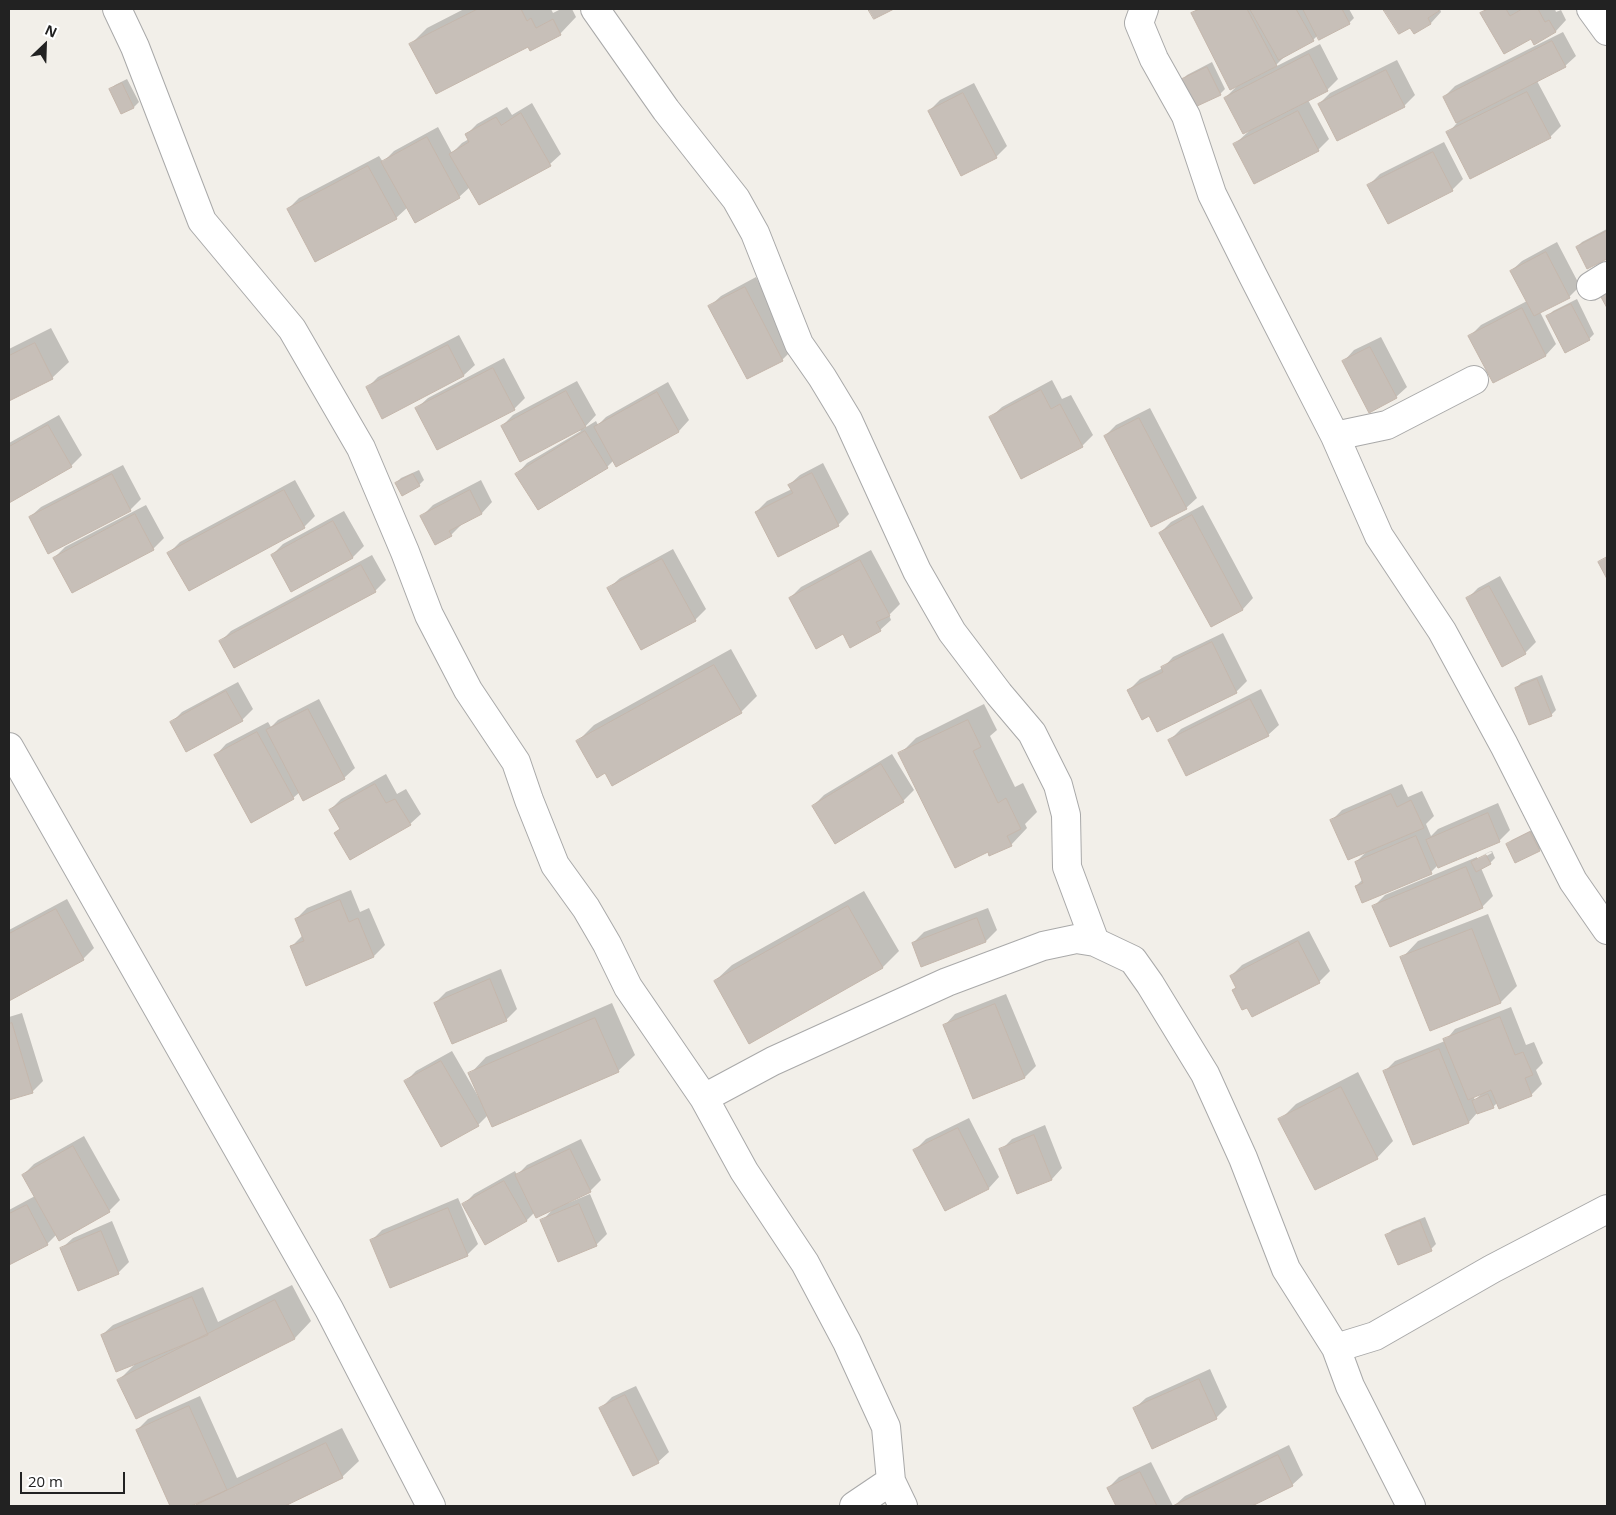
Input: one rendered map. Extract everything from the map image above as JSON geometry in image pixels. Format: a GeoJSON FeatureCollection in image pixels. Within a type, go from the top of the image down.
{"type":"FeatureCollection","features":[{"type":"Feature","properties":{"kind":"street"},"geometry":{"type":"LineString","coordinates":[[117,9],[135,47],[202,221],[292,330],[361,448],[405,552],[429,615],[468,690],[516,762],[555,865],[586,908],[607,944],[628,987],[704,1098],[744,1172],[805,1263],[847,1342],[886,1427],[891,1481],[903,1506]]}},
{"type":"Feature","properties":{"kind":"street"},"geometry":{"type":"LineString","coordinates":[[595,9],[666,110],[736,199],[755,233],[799,344],[848,420],[916,570],[952,632],[999,694],[1032,733],[1058,785],[1066,815],[1068,867],[1095,942]]}},
{"type":"Feature","properties":{"kind":"street"},"geometry":{"type":"LineString","coordinates":[[1591,9],[1607,30]]}},
{"type":"Feature","properties":{"kind":"street"},"geometry":{"type":"LineString","coordinates":[[1135,13],[1154,59],[1186,116],[1212,194],[1335,436],[1379,536],[1442,631],[1504,745],[1573,880],[1607,930]]}},
{"type":"Feature","properties":{"kind":"street"},"geometry":{"type":"LineString","coordinates":[[1335,436],[1386,424],[1474,380]]}},
{"type":"Feature","properties":{"kind":"street"},"geometry":{"type":"LineString","coordinates":[[9,746],[329,1310],[431,1506]]}},
{"type":"Feature","properties":{"kind":"street"},"geometry":{"type":"LineString","coordinates":[[704,1098],[773,1061],[947,982],[1043,946],[1076,939],[1095,942],[1133,960],[1150,984],[1205,1074],[1243,1158],[1286,1269],[1336,1348],[1350,1386],[1411,1506]]}},
{"type":"Feature","properties":{"kind":"street"},"geometry":{"type":"LineString","coordinates":[[1336,1348],[1375,1336],[1492,1269],[1607,1210]]}},
{"type":"Feature","properties":{"kind":"street"},"geometry":{"type":"LineString","coordinates":[[854,1506],[891,1481]]}},
{"type":"Feature","properties":{"kind":"building"},"geometry":{"type":"Polygon","coordinates":[[[478,9],[521,9],[527,21],[531,18],[536,28],[553,19],[561,35],[530,51],[528,47],[436,94],[409,44],[478,9]]]}},
{"type":"Feature","properties":{"kind":"building"},"geometry":{"type":"Polygon","coordinates":[[[868,9],[894,9],[874,19],[868,9]]]}},
{"type":"Feature","properties":{"kind":"building"},"geometry":{"type":"Polygon","coordinates":[[[1200,9],[1247,9],[1277,66],[1230,90],[1191,13],[1200,9]]]}},
{"type":"Feature","properties":{"kind":"building"},"geometry":{"type":"Polygon","coordinates":[[[1250,9],[1296,9],[1314,41],[1279,60],[1250,9]]]}},
{"type":"Feature","properties":{"kind":"building"},"geometry":{"type":"Polygon","coordinates":[[[1303,9],[1342,9],[1350,24],[1319,40],[1303,9]]]}},
{"type":"Feature","properties":{"kind":"building"},"geometry":{"type":"Polygon","coordinates":[[[1383,9],[1438,9],[1439,11],[1428,18],[1431,24],[1414,34],[1410,28],[1399,34],[1383,9]]]}},
{"type":"Feature","properties":{"kind":"building"},"geometry":{"type":"Polygon","coordinates":[[[1488,9],[1506,9],[1510,16],[1522,9],[1538,9],[1545,22],[1549,20],[1556,32],[1534,45],[1531,39],[1504,54],[1480,13],[1488,9]]]}},
{"type":"Feature","properties":{"kind":"building"},"geometry":{"type":"Polygon","coordinates":[[[1552,41],[1566,67],[1456,123],[1443,97],[1552,41]]]}},
{"type":"Feature","properties":{"kind":"building"},"geometry":{"type":"Polygon","coordinates":[[[1309,54],[1328,91],[1243,134],[1224,98],[1309,54]]]}},
{"type":"Feature","properties":{"kind":"building"},"geometry":{"type":"Polygon","coordinates":[[[1207,67],[1221,95],[1195,107],[1180,80],[1207,67]]]}},
{"type":"Feature","properties":{"kind":"building"},"geometry":{"type":"Polygon","coordinates":[[[1386,70],[1405,107],[1337,141],[1318,104],[1386,70]]]}},
{"type":"Feature","properties":{"kind":"building"},"geometry":{"type":"Polygon","coordinates":[[[122,83],[134,108],[121,114],[109,89],[122,83]]]}},
{"type":"Feature","properties":{"kind":"building"},"geometry":{"type":"Polygon","coordinates":[[[1527,92],[1551,138],[1470,179],[1446,132],[1527,92]]]}},
{"type":"Feature","properties":{"kind":"building"},"geometry":{"type":"Polygon","coordinates":[[[963,93],[997,158],[961,176],[928,111],[963,93]]]}},
{"type":"Feature","properties":{"kind":"building"},"geometry":{"type":"Polygon","coordinates":[[[1298,111],[1319,151],[1254,184],[1233,144],[1298,111]]]}},
{"type":"Feature","properties":{"kind":"building"},"geometry":{"type":"Polygon","coordinates":[[[521,113],[551,166],[479,205],[449,154],[469,142],[465,134],[496,117],[501,125],[521,113]]]}},
{"type":"Feature","properties":{"kind":"building"},"geometry":{"type":"Polygon","coordinates":[[[427,137],[460,198],[415,223],[381,162],[427,137]]]}},
{"type":"Feature","properties":{"kind":"building"},"geometry":{"type":"Polygon","coordinates":[[[1433,152],[1453,191],[1388,224],[1367,185],[1433,152]]]}},
{"type":"Feature","properties":{"kind":"building"},"geometry":{"type":"Polygon","coordinates":[[[368,166],[397,219],[315,262],[287,209],[368,166]]]}},
{"type":"Feature","properties":{"kind":"building"},"geometry":{"type":"Polygon","coordinates":[[[1607,231],[1607,259],[1587,269],[1576,247],[1607,231]]]}},
{"type":"Feature","properties":{"kind":"building"},"geometry":{"type":"Polygon","coordinates":[[[1546,252],[1570,298],[1534,316],[1510,271],[1546,252]]]}},
{"type":"Feature","properties":{"kind":"building"},"geometry":{"type":"Polygon","coordinates":[[[745,287],[783,361],[747,379],[708,306],[745,287]]]}},
{"type":"Feature","properties":{"kind":"building"},"geometry":{"type":"Polygon","coordinates":[[[1607,294],[1607,308],[1601,297],[1607,294]]]}},
{"type":"Feature","properties":{"kind":"building"},"geometry":{"type":"Polygon","coordinates":[[[1571,304],[1590,340],[1565,353],[1546,316],[1571,304]]]}},
{"type":"Feature","properties":{"kind":"building"},"geometry":{"type":"Polygon","coordinates":[[[1522,308],[1546,356],[1493,383],[1468,336],[1522,308]]]}},
{"type":"Feature","properties":{"kind":"building"},"geometry":{"type":"Polygon","coordinates":[[[35,343],[53,379],[9,401],[9,356],[35,343]]]}},
{"type":"Feature","properties":{"kind":"building"},"geometry":{"type":"Polygon","coordinates":[[[448,345],[464,376],[382,419],[366,387],[448,345]]]}},
{"type":"Feature","properties":{"kind":"building"},"geometry":{"type":"Polygon","coordinates":[[[1370,347],[1397,398],[1369,413],[1342,361],[1370,347]]]}},
{"type":"Feature","properties":{"kind":"building"},"geometry":{"type":"Polygon","coordinates":[[[493,368],[515,410],[437,450],[415,408],[493,368]]]}},
{"type":"Feature","properties":{"kind":"building"},"geometry":{"type":"Polygon","coordinates":[[[1041,390],[1051,409],[1060,404],[1083,447],[1021,479],[989,417],[1041,390]]]}},
{"type":"Feature","properties":{"kind":"building"},"geometry":{"type":"Polygon","coordinates":[[[566,391],[586,427],[520,462],[501,426],[566,391]]]}},
{"type":"Feature","properties":{"kind":"building"},"geometry":{"type":"Polygon","coordinates":[[[657,392],[679,432],[616,467],[594,427],[657,392]]]}},
{"type":"Feature","properties":{"kind":"building"},"geometry":{"type":"Polygon","coordinates":[[[1139,418],[1187,509],[1151,527],[1104,436],[1139,418]]]}},
{"type":"Feature","properties":{"kind":"building"},"geometry":{"type":"Polygon","coordinates":[[[48,425],[72,467],[9,503],[9,447],[48,425]]]}},
{"type":"Feature","properties":{"kind":"building"},"geometry":{"type":"Polygon","coordinates":[[[585,431],[608,468],[538,510],[515,474],[585,431]]]}},
{"type":"Feature","properties":{"kind":"building"},"geometry":{"type":"Polygon","coordinates":[[[812,473],[839,526],[778,557],[755,512],[793,493],[788,485],[812,473]]]}},
{"type":"Feature","properties":{"kind":"building"},"geometry":{"type":"Polygon","coordinates":[[[112,474],[131,511],[48,554],[29,517],[112,474]]]}},
{"type":"Feature","properties":{"kind":"building"},"geometry":{"type":"Polygon","coordinates":[[[413,474],[420,486],[402,496],[395,483],[413,474]]]}},
{"type":"Feature","properties":{"kind":"building"},"geometry":{"type":"Polygon","coordinates":[[[284,490],[305,528],[189,591],[167,553],[284,490]]]}},
{"type":"Feature","properties":{"kind":"building"},"geometry":{"type":"Polygon","coordinates":[[[470,490],[482,514],[449,531],[452,536],[435,545],[420,516],[470,490]]]}},
{"type":"Feature","properties":{"kind":"building"},"geometry":{"type":"Polygon","coordinates":[[[135,514],[154,550],[72,593],[53,558],[135,514]]]}},
{"type":"Feature","properties":{"kind":"building"},"geometry":{"type":"Polygon","coordinates":[[[1192,515],[1243,610],[1211,627],[1159,533],[1192,515]]]}},
{"type":"Feature","properties":{"kind":"building"},"geometry":{"type":"Polygon","coordinates":[[[333,521],[353,558],[291,592],[271,555],[333,521]]]}},
{"type":"Feature","properties":{"kind":"building"},"geometry":{"type":"Polygon","coordinates":[[[1607,557],[1607,579],[1598,562],[1607,557]]]}},
{"type":"Feature","properties":{"kind":"building"},"geometry":{"type":"Polygon","coordinates":[[[662,559],[696,621],[641,650],[607,588],[662,559]]]}},
{"type":"Feature","properties":{"kind":"building"},"geometry":{"type":"Polygon","coordinates":[[[860,560],[890,616],[876,622],[881,631],[850,648],[843,634],[816,649],[789,598],[860,560]]]}},
{"type":"Feature","properties":{"kind":"building"},"geometry":{"type":"Polygon","coordinates":[[[361,565],[376,592],[234,668],[219,641],[361,565]]]}},
{"type":"Feature","properties":{"kind":"building"},"geometry":{"type":"Polygon","coordinates":[[[1489,586],[1526,654],[1502,667],[1466,598],[1489,586]]]}},
{"type":"Feature","properties":{"kind":"building"},"geometry":{"type":"Polygon","coordinates":[[[1212,642],[1237,693],[1157,732],[1149,716],[1142,720],[1127,690],[1163,672],[1161,667],[1212,642]]]}},
{"type":"Feature","properties":{"kind":"building"},"geometry":{"type":"Polygon","coordinates":[[[714,665],[742,713],[612,786],[605,773],[597,778],[576,741],[714,665]]]}},
{"type":"Feature","properties":{"kind":"building"},"geometry":{"type":"Polygon","coordinates":[[[1537,679],[1552,716],[1529,725],[1515,688],[1537,679]]]}},
{"type":"Feature","properties":{"kind":"building"},"geometry":{"type":"Polygon","coordinates":[[[226,691],[243,721],[186,752],[170,722],[226,691]]]}},
{"type":"Feature","properties":{"kind":"building"},"geometry":{"type":"Polygon","coordinates":[[[1250,699],[1269,736],[1186,776],[1168,740],[1250,699]]]}},
{"type":"Feature","properties":{"kind":"building"},"geometry":{"type":"Polygon","coordinates":[[[308,709],[345,779],[303,801],[266,730],[308,709]]]}},
{"type":"Feature","properties":{"kind":"building"},"geometry":{"type":"Polygon","coordinates":[[[968,720],[981,747],[973,751],[998,803],[1006,798],[1021,829],[1007,836],[1012,846],[989,856],[988,852],[955,868],[898,753],[968,720]]]}},
{"type":"Feature","properties":{"kind":"building"},"geometry":{"type":"Polygon","coordinates":[[[257,732],[294,799],[251,823],[214,755],[257,732]]]}},
{"type":"Feature","properties":{"kind":"building"},"geometry":{"type":"Polygon","coordinates":[[[881,764],[904,802],[835,844],[812,806],[881,764]]]}},
{"type":"Feature","properties":{"kind":"building"},"geometry":{"type":"Polygon","coordinates":[[[375,784],[386,803],[395,799],[411,825],[350,860],[334,833],[340,829],[329,810],[375,784]]]}},
{"type":"Feature","properties":{"kind":"building"},"geometry":{"type":"Polygon","coordinates":[[[1391,794],[1397,807],[1411,800],[1424,828],[1348,860],[1330,820],[1391,794]]]}},
{"type":"Feature","properties":{"kind":"building"},"geometry":{"type":"Polygon","coordinates":[[[1488,813],[1500,842],[1438,868],[1426,840],[1488,813]]]}},
{"type":"Feature","properties":{"kind":"building"},"geometry":{"type":"Polygon","coordinates":[[[1530,832],[1540,851],[1515,863],[1506,844],[1530,832]]]}},
{"type":"Feature","properties":{"kind":"building"},"geometry":{"type":"Polygon","coordinates":[[[1416,836],[1432,874],[1362,903],[1355,886],[1363,883],[1355,862],[1416,836]]]}},
{"type":"Feature","properties":{"kind":"building"},"geometry":{"type":"Polygon","coordinates":[[[1486,855],[1491,864],[1476,872],[1471,862],[1486,855]]]}},
{"type":"Feature","properties":{"kind":"building"},"geometry":{"type":"Polygon","coordinates":[[[1466,867],[1483,908],[1390,947],[1372,906],[1466,867]]]}},
{"type":"Feature","properties":{"kind":"building"},"geometry":{"type":"Polygon","coordinates":[[[340,900],[349,922],[358,918],[374,957],[306,986],[290,946],[304,941],[295,919],[340,900]]]}},
{"type":"Feature","properties":{"kind":"building"},"geometry":{"type":"Polygon","coordinates":[[[848,906],[883,968],[749,1044],[714,981],[848,906]]]}},
{"type":"Feature","properties":{"kind":"building"},"geometry":{"type":"Polygon","coordinates":[[[56,909],[84,960],[9,1001],[9,934],[56,909]]]}},
{"type":"Feature","properties":{"kind":"building"},"geometry":{"type":"Polygon","coordinates":[[[977,918],[986,942],[921,967],[912,943],[977,918]]]}},
{"type":"Feature","properties":{"kind":"building"},"geometry":{"type":"Polygon","coordinates":[[[1472,929],[1501,1003],[1430,1031],[1400,957],[1472,929]]]}},
{"type":"Feature","properties":{"kind":"building"},"geometry":{"type":"Polygon","coordinates":[[[1298,941],[1320,983],[1252,1017],[1247,1008],[1242,1010],[1232,990],[1236,988],[1230,976],[1298,941]]]}},
{"type":"Feature","properties":{"kind":"building"},"geometry":{"type":"Polygon","coordinates":[[[490,979],[507,1021],[452,1044],[434,1003],[490,979]]]}},
{"type":"Feature","properties":{"kind":"building"},"geometry":{"type":"Polygon","coordinates":[[[995,1004],[1025,1078],[973,1099],[943,1025],[995,1004]]]}},
{"type":"Feature","properties":{"kind":"building"},"geometry":{"type":"Polygon","coordinates":[[[1500,1017],[1515,1055],[1523,1052],[1533,1075],[1525,1078],[1532,1096],[1499,1109],[1491,1090],[1468,1100],[1443,1039],[1500,1017]]]}},
{"type":"Feature","properties":{"kind":"building"},"geometry":{"type":"Polygon","coordinates":[[[595,1018],[619,1072],[492,1127],[468,1073],[595,1018]]]}},
{"type":"Feature","properties":{"kind":"building"},"geometry":{"type":"Polygon","coordinates":[[[12,1023],[33,1093],[9,1100],[9,1024],[12,1023]]]}},
{"type":"Feature","properties":{"kind":"building"},"geometry":{"type":"Polygon","coordinates":[[[1439,1049],[1469,1123],[1413,1145],[1383,1071],[1439,1049]]]}},
{"type":"Feature","properties":{"kind":"building"},"geometry":{"type":"Polygon","coordinates":[[[441,1061],[479,1126],[441,1147],[404,1081],[441,1061]]]}},
{"type":"Feature","properties":{"kind":"building"},"geometry":{"type":"Polygon","coordinates":[[[1341,1087],[1378,1159],[1315,1190],[1278,1119],[1341,1087]]]}},
{"type":"Feature","properties":{"kind":"building"},"geometry":{"type":"Polygon","coordinates":[[[1488,1094],[1494,1108],[1477,1114],[1472,1101],[1488,1094]]]}},
{"type":"Feature","properties":{"kind":"building"},"geometry":{"type":"Polygon","coordinates":[[[958,1128],[989,1189],[945,1211],[913,1150],[958,1128]]]}},
{"type":"Feature","properties":{"kind":"building"},"geometry":{"type":"Polygon","coordinates":[[[1034,1135],[1052,1180],[1017,1194],[999,1149],[1034,1135]]]}},
{"type":"Feature","properties":{"kind":"building"},"geometry":{"type":"Polygon","coordinates":[[[73,1146],[110,1212],[59,1241],[22,1175],[73,1146]]]}},
{"type":"Feature","properties":{"kind":"building"},"geometry":{"type":"Polygon","coordinates":[[[570,1149],[591,1192],[536,1218],[515,1175],[570,1149]]]}},
{"type":"Feature","properties":{"kind":"building"},"geometry":{"type":"Polygon","coordinates":[[[504,1181],[527,1221],[485,1245],[462,1204],[504,1181]]]}},
{"type":"Feature","properties":{"kind":"building"},"geometry":{"type":"Polygon","coordinates":[[[579,1204],[597,1246],[558,1262],[540,1220],[579,1204]]]}},
{"type":"Feature","properties":{"kind":"building"},"geometry":{"type":"Polygon","coordinates":[[[27,1205],[48,1245],[9,1265],[9,1214],[27,1205]]]}},
{"type":"Feature","properties":{"kind":"building"},"geometry":{"type":"Polygon","coordinates":[[[448,1208],[468,1256],[390,1288],[370,1240],[448,1208]]]}},
{"type":"Feature","properties":{"kind":"building"},"geometry":{"type":"Polygon","coordinates":[[[1420,1221],[1432,1251],[1398,1265],[1385,1235],[1420,1221]]]}},
{"type":"Feature","properties":{"kind":"building"},"geometry":{"type":"Polygon","coordinates":[[[101,1231],[119,1274],[78,1291],[60,1248],[101,1231]]]}},
{"type":"Feature","properties":{"kind":"building"},"geometry":{"type":"Polygon","coordinates":[[[192,1297],[208,1335],[116,1372],[101,1335],[192,1297]]]}},
{"type":"Feature","properties":{"kind":"building"},"geometry":{"type":"Polygon","coordinates":[[[275,1300],[295,1339],[136,1419],[117,1380],[275,1300]]]}},
{"type":"Feature","properties":{"kind":"building"},"geometry":{"type":"Polygon","coordinates":[[[1199,1379],[1217,1419],[1152,1449],[1133,1408],[1199,1379]]]}},
{"type":"Feature","properties":{"kind":"building"},"geometry":{"type":"Polygon","coordinates":[[[625,1395],[659,1463],[633,1476],[599,1408],[625,1395]]]}},
{"type":"Feature","properties":{"kind":"building"},"geometry":{"type":"Polygon","coordinates":[[[189,1406],[227,1490],[191,1506],[170,1506],[136,1430],[189,1406]]]}},
{"type":"Feature","properties":{"kind":"building"},"geometry":{"type":"Polygon","coordinates":[[[326,1443],[343,1478],[285,1506],[194,1506],[326,1443]]]}},
{"type":"Feature","properties":{"kind":"building"},"geometry":{"type":"Polygon","coordinates":[[[1278,1455],[1293,1486],[1252,1506],[1173,1506],[1278,1455]]]}},
{"type":"Feature","properties":{"kind":"building"},"geometry":{"type":"Polygon","coordinates":[[[1140,1472],[1157,1506],[1116,1506],[1107,1488],[1140,1472]]]}}]}
